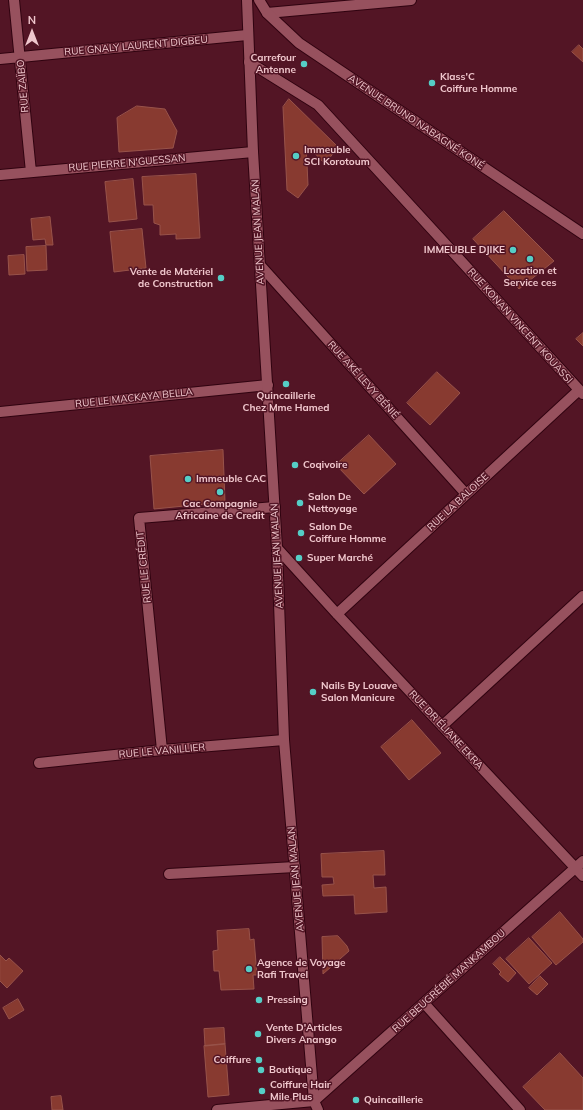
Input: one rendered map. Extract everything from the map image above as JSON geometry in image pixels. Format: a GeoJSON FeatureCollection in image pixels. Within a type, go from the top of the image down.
{"type":"FeatureCollection","features":[{"type":"Feature","properties":{"kind":"street","name":"RUE ZAÏBO"},"geometry":{"type":"LineString","coordinates":[[14,0],[30,172]]}},
{"type":"Feature","properties":{"kind":"street","name":"AVENUE JEAN MALAN"},"geometry":{"type":"LineString","coordinates":[[247,0],[253,152],[275,507],[284,740],[316,1105]]}},
{"type":"Feature","properties":{"kind":"street","name":"AVENUE BRUNO NABAGNÉ KONÉ"},"geometry":{"type":"LineString","coordinates":[[258,0],[267,13],[299,43],[583,234]]}},
{"type":"Feature","properties":{"kind":"street"},"geometry":{"type":"LineString","coordinates":[[267,13],[411,0]]}},
{"type":"Feature","properties":{"kind":"street","name":"RUE GNALY LAURENT DIGBEU"},"geometry":{"type":"LineString","coordinates":[[0,59],[248,35]]}},
{"type":"Feature","properties":{"kind":"street","name":"RUE KONAN VINCENT KOUASSI"},"geometry":{"type":"LineString","coordinates":[[250,62],[318,105],[581,392]]}},
{"type":"Feature","properties":{"kind":"street","name":"RUE PIERRE N'GUESSAN"},"geometry":{"type":"LineString","coordinates":[[0,175],[253,152]]}},
{"type":"Feature","properties":{"kind":"street","name":"RUE AKÉ LEVY BÉNIÉ"},"geometry":{"type":"LineString","coordinates":[[260,265],[466,494]]}},
{"type":"Feature","properties":{"kind":"street","name":"RUE LE MACKAYA BELLA"},"geometry":{"type":"LineString","coordinates":[[0,412],[268,385]]}},
{"type":"Feature","properties":{"kind":"street","name":"RUE LA BALOISE"},"geometry":{"type":"LineString","coordinates":[[336,614],[466,494],[581,392]]}},
{"type":"Feature","properties":{"kind":"street","name":"RUE LE CRÉDIT"},"geometry":{"type":"LineString","coordinates":[[162,750],[139,518],[275,507]]}},
{"type":"Feature","properties":{"kind":"street","name":"RUE DR ÉLIANE EKRA"},"geometry":{"type":"LineString","coordinates":[[277,548],[336,614],[442,726],[579,864],[583,876]]}},
{"type":"Feature","properties":{"kind":"street"},"geometry":{"type":"LineString","coordinates":[[442,726],[583,596]]}},
{"type":"Feature","properties":{"kind":"street","name":"RUE LE VANILLIER"},"geometry":{"type":"LineString","coordinates":[[39,763],[162,750],[284,740]]}},
{"type":"Feature","properties":{"kind":"street","name":"RUE BEUGRÉBIÉ MANKAMBOU"},"geometry":{"type":"LineString","coordinates":[[316,1105],[424,1003],[579,864]]}},
{"type":"Feature","properties":{"kind":"street"},"geometry":{"type":"LineString","coordinates":[[170,874],[295,867]]}},
{"type":"Feature","properties":{"kind":"street"},"geometry":{"type":"LineString","coordinates":[[424,1003],[520,1110]]}},
{"type":"Feature","properties":{"kind":"street"},"geometry":{"type":"LineString","coordinates":[[217,1110],[316,1105]]}},
{"type":"Feature","properties":{"kind":"building"},"geometry":{"type":"Polygon","coordinates":[[[579,45],[583,49],[583,62],[572,52],[579,45]]]}},
{"type":"Feature","properties":{"kind":"building","name":"Immeuble SCI Korotoum"},"geometry":{"type":"Polygon","coordinates":[[[289,99],[338,147],[325,164],[306,144],[308,185],[298,198],[287,190],[283,107],[289,99]]]}},
{"type":"Feature","properties":{"kind":"building"},"geometry":{"type":"Polygon","coordinates":[[[137,106],[165,109],[177,131],[173,148],[119,152],[117,118],[137,106]]]}},
{"type":"Feature","properties":{"kind":"building"},"geometry":{"type":"Polygon","coordinates":[[[196,174],[200,238],[176,239],[176,234],[160,235],[160,225],[154,223],[153,205],[144,205],[142,177],[196,174]]]}},
{"type":"Feature","properties":{"kind":"building"},"geometry":{"type":"Polygon","coordinates":[[[133,179],[137,219],[109,222],[105,182],[133,179]]]}},
{"type":"Feature","properties":{"kind":"building","name":"IMMEUBLE DJIKE"},"geometry":{"type":"Polygon","coordinates":[[[504,211],[554,261],[519,289],[473,239],[504,211]]]}},
{"type":"Feature","properties":{"kind":"building"},"geometry":{"type":"Polygon","coordinates":[[[50,217],[53,245],[46,245],[45,239],[33,240],[31,219],[50,217]]]}},
{"type":"Feature","properties":{"kind":"building"},"geometry":{"type":"Polygon","coordinates":[[[142,229],[146,268],[114,272],[110,232],[142,229]]]}},
{"type":"Feature","properties":{"kind":"building"},"geometry":{"type":"Polygon","coordinates":[[[46,246],[47,270],[27,271],[26,247],[46,246]]]}},
{"type":"Feature","properties":{"kind":"building"},"geometry":{"type":"Polygon","coordinates":[[[24,255],[25,274],[9,275],[8,256],[24,255]]]}},
{"type":"Feature","properties":{"kind":"building"},"geometry":{"type":"Polygon","coordinates":[[[583,333],[583,346],[576,339],[583,333]]]}},
{"type":"Feature","properties":{"kind":"building"},"geometry":{"type":"Polygon","coordinates":[[[437,372],[460,393],[430,425],[407,403],[437,372]]]}},
{"type":"Feature","properties":{"kind":"building"},"geometry":{"type":"Polygon","coordinates":[[[369,435],[396,464],[364,494],[336,465],[369,435]]]}},
{"type":"Feature","properties":{"kind":"building","name":"Immeuble CAC"},"geometry":{"type":"Polygon","coordinates":[[[223,450],[225,502],[154,509],[150,456],[223,450]]]}},
{"type":"Feature","properties":{"kind":"building"},"geometry":{"type":"Polygon","coordinates":[[[412,720],[441,753],[409,780],[381,747],[412,720]]]}},
{"type":"Feature","properties":{"kind":"building"},"geometry":{"type":"Polygon","coordinates":[[[384,851],[385,875],[373,875],[374,888],[386,887],[387,912],[355,914],[354,895],[323,896],[322,885],[334,884],[333,877],[322,877],[321,854],[384,851]]]}},
{"type":"Feature","properties":{"kind":"building"},"geometry":{"type":"Polygon","coordinates":[[[560,912],[583,939],[583,942],[556,965],[532,937],[560,912]]]}},
{"type":"Feature","properties":{"kind":"building"},"geometry":{"type":"Polygon","coordinates":[[[249,929],[250,940],[254,939],[257,975],[253,975],[254,989],[221,990],[219,971],[214,971],[213,951],[218,950],[217,931],[249,929]]]}},
{"type":"Feature","properties":{"kind":"building"},"geometry":{"type":"Polygon","coordinates":[[[338,936],[347,946],[349,951],[323,974],[322,937],[338,936]]]}},
{"type":"Feature","properties":{"kind":"building"},"geometry":{"type":"Polygon","coordinates":[[[529,938],[552,963],[529,984],[506,959],[529,938]]]}},
{"type":"Feature","properties":{"kind":"building"},"geometry":{"type":"Polygon","coordinates":[[[0,955],[6,961],[9,958],[23,971],[7,988],[0,981],[0,955]]]}},
{"type":"Feature","properties":{"kind":"building"},"geometry":{"type":"Polygon","coordinates":[[[500,957],[516,973],[508,982],[499,974],[501,972],[493,964],[500,957]]]}},
{"type":"Feature","properties":{"kind":"building"},"geometry":{"type":"Polygon","coordinates":[[[540,976],[548,984],[537,995],[529,988],[540,976]]]}},
{"type":"Feature","properties":{"kind":"building"},"geometry":{"type":"Polygon","coordinates":[[[18,999],[24,1010],[9,1019],[3,1008],[18,999]]]}},
{"type":"Feature","properties":{"kind":"building"},"geometry":{"type":"Polygon","coordinates":[[[224,1028],[225,1044],[205,1046],[204,1029],[224,1028]]]}},
{"type":"Feature","properties":{"kind":"building"},"geometry":{"type":"Polygon","coordinates":[[[225,1044],[229,1095],[208,1097],[204,1046],[225,1044]]]}},
{"type":"Feature","properties":{"kind":"building"},"geometry":{"type":"Polygon","coordinates":[[[560,1053],[583,1078],[583,1110],[545,1110],[523,1087],[560,1053]]]}},
{"type":"Feature","properties":{"kind":"building"},"geometry":{"type":"Polygon","coordinates":[[[61,1096],[63,1110],[52,1110],[51,1097],[61,1096]]]}},
{"type":"Feature","properties":{"kind":"place","name":"Carrefour Antenne"},"geometry":{"type":"Point","coordinates":[304,64]}},
{"type":"Feature","properties":{"kind":"place","name":"Klass'C Coiffure Homme"},"geometry":{"type":"Point","coordinates":[432,83]}},
{"type":"Feature","properties":{"kind":"place","name":"Immeuble SCI Korotoum"},"geometry":{"type":"Point","coordinates":[296,156]}},
{"type":"Feature","properties":{"kind":"place","name":"IMMEUBLE DJIKE"},"geometry":{"type":"Point","coordinates":[513,250]}},
{"type":"Feature","properties":{"kind":"place","name":"Location et Service ces"},"geometry":{"type":"Point","coordinates":[530,259]}},
{"type":"Feature","properties":{"kind":"place","name":"Vente de Matériel de Construction"},"geometry":{"type":"Point","coordinates":[221,278]}},
{"type":"Feature","properties":{"kind":"place","name":"Quincaillerie Chez Mme Hamed"},"geometry":{"type":"Point","coordinates":[286,384]}},
{"type":"Feature","properties":{"kind":"place","name":"Coqivoire"},"geometry":{"type":"Point","coordinates":[295,465]}},
{"type":"Feature","properties":{"kind":"place","name":"Immeuble CAC"},"geometry":{"type":"Point","coordinates":[188,479]}},
{"type":"Feature","properties":{"kind":"place","name":"Cac Compagnie Africaine de Credit"},"geometry":{"type":"Point","coordinates":[220,492]}},
{"type":"Feature","properties":{"kind":"place","name":"Salon De Nettoyage"},"geometry":{"type":"Point","coordinates":[300,503]}},
{"type":"Feature","properties":{"kind":"place","name":"Salon De Coiffure Homme"},"geometry":{"type":"Point","coordinates":[301,533]}},
{"type":"Feature","properties":{"kind":"place","name":"Super Marché"},"geometry":{"type":"Point","coordinates":[299,558]}},
{"type":"Feature","properties":{"kind":"place","name":"Nails By Louave Salon Manicure"},"geometry":{"type":"Point","coordinates":[313,692]}},
{"type":"Feature","properties":{"kind":"place","name":"Agence de Voyage Rafi Travel"},"geometry":{"type":"Point","coordinates":[249,969]}},
{"type":"Feature","properties":{"kind":"place","name":"Pressing"},"geometry":{"type":"Point","coordinates":[259,1000]}},
{"type":"Feature","properties":{"kind":"place","name":"Vente D'Articles Divers Anango"},"geometry":{"type":"Point","coordinates":[258,1034]}},
{"type":"Feature","properties":{"kind":"place","name":"Coiffure"},"geometry":{"type":"Point","coordinates":[259,1060]}},
{"type":"Feature","properties":{"kind":"place","name":"Boutique"},"geometry":{"type":"Point","coordinates":[261,1070]}},
{"type":"Feature","properties":{"kind":"place","name":"Coiffure Hair Mile Plus"},"geometry":{"type":"Point","coordinates":[262,1091]}},
{"type":"Feature","properties":{"kind":"place","name":"Quincaillerie"},"geometry":{"type":"Point","coordinates":[356,1100]}}]}
